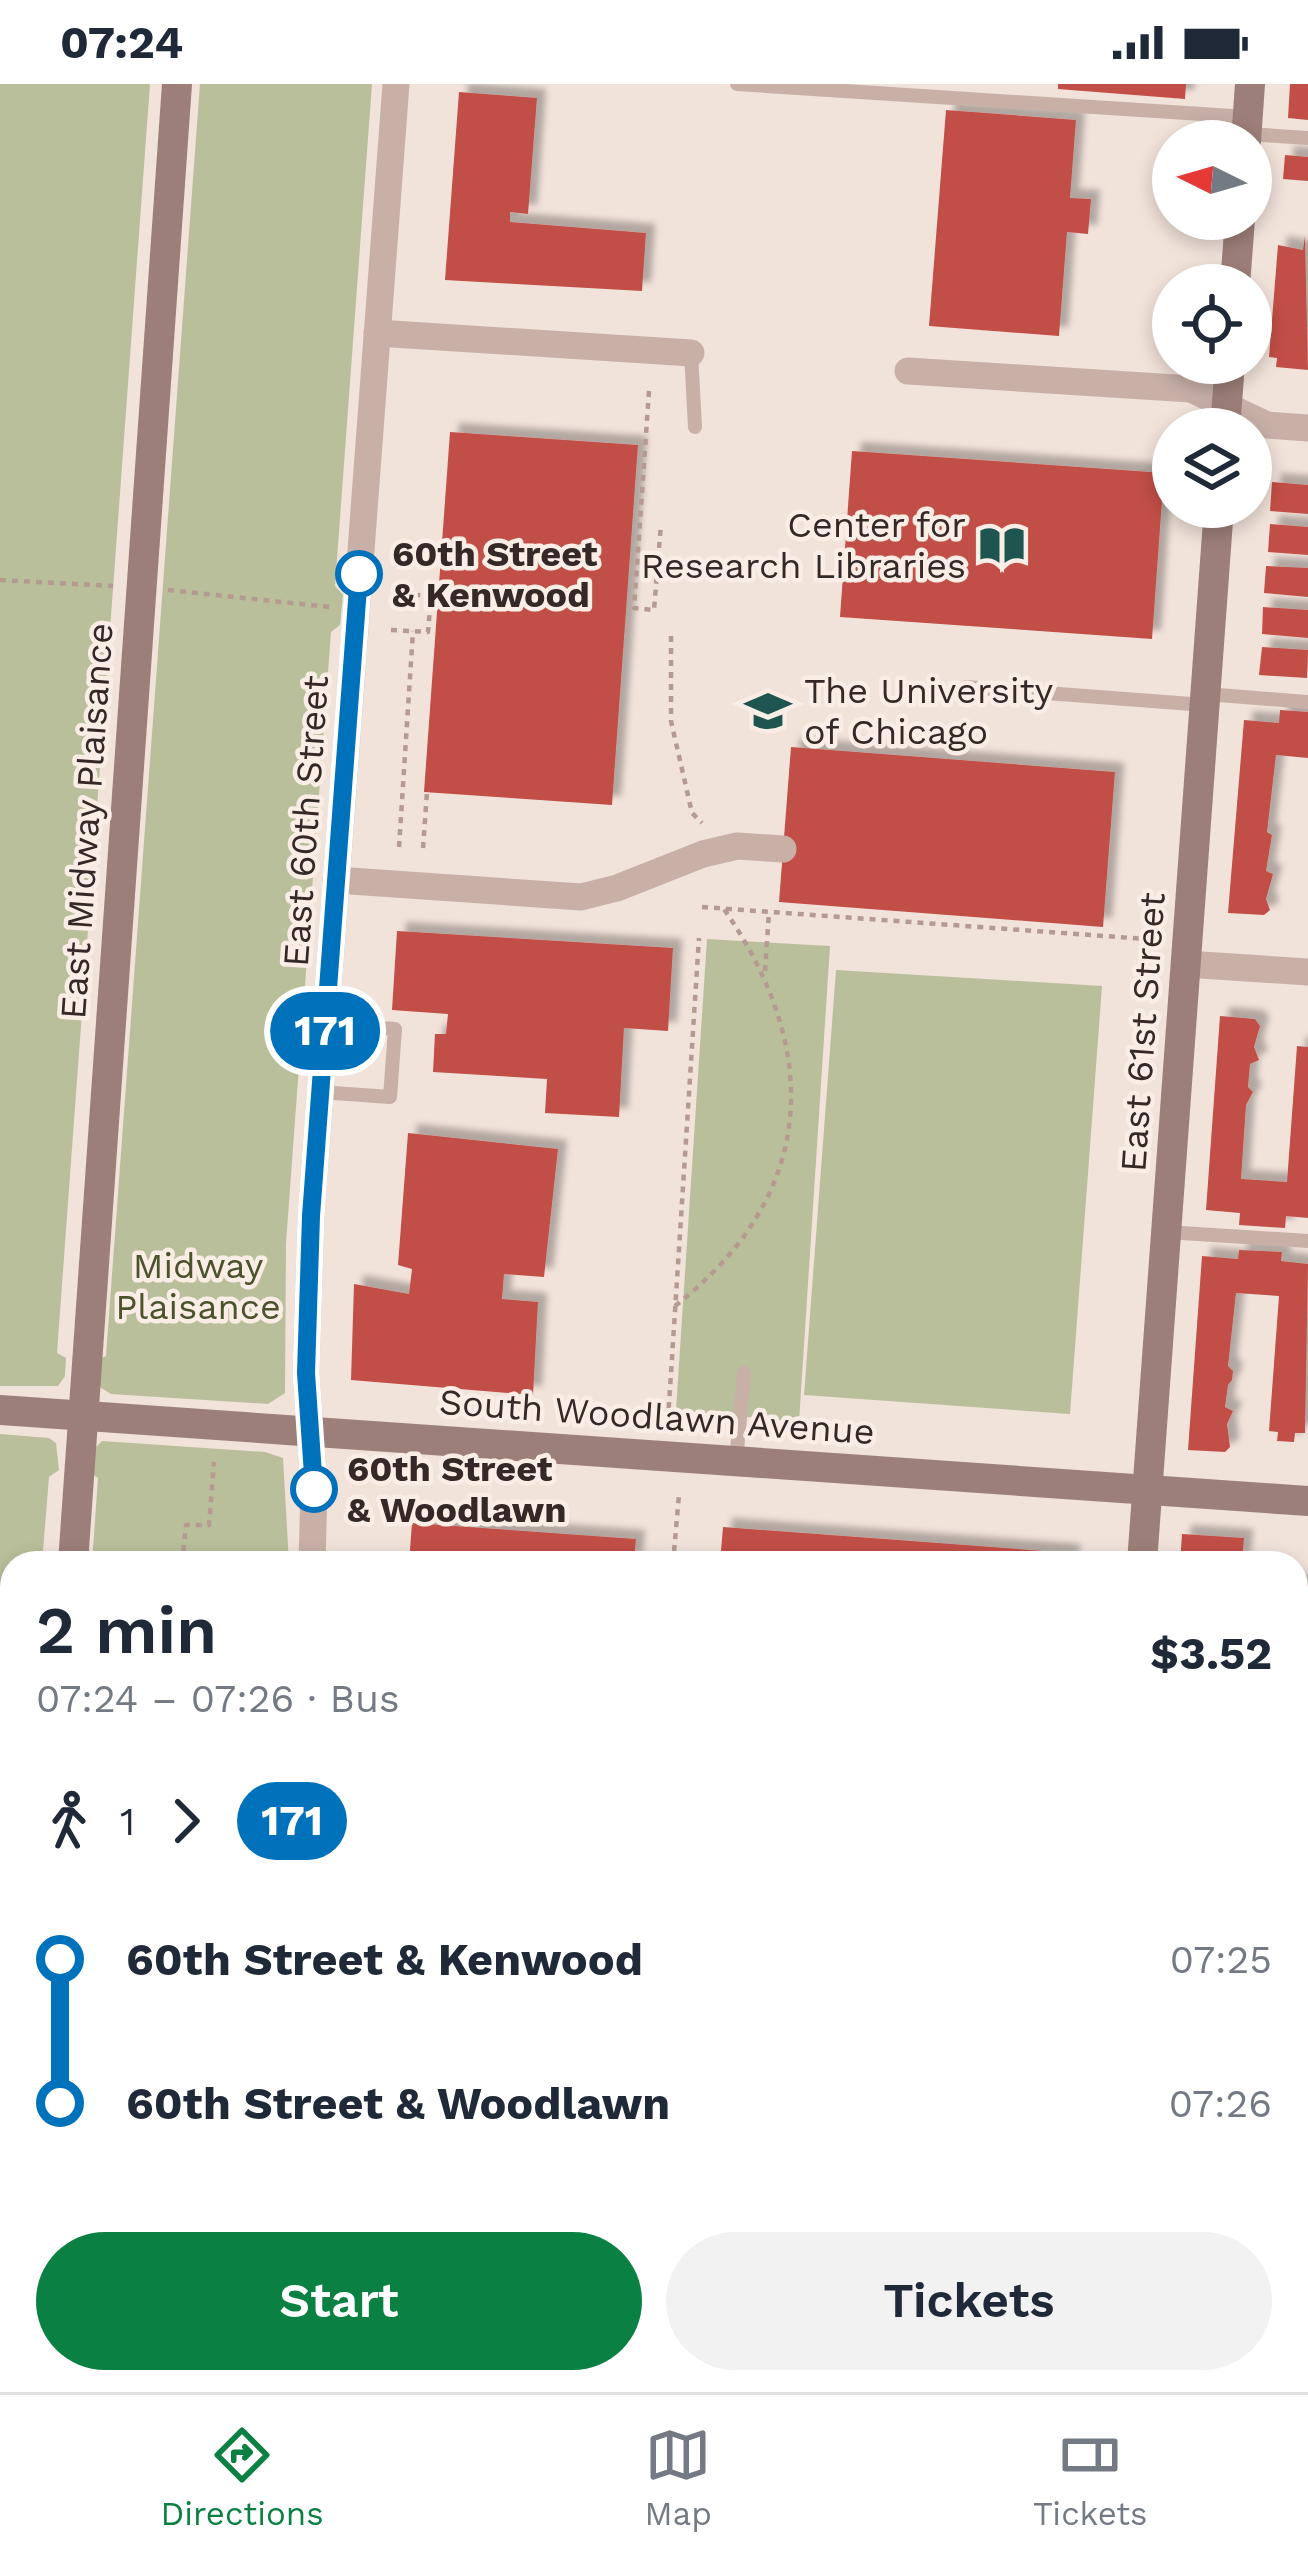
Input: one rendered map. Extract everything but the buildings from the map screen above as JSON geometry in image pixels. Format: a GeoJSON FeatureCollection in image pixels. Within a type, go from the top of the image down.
{"type":"FeatureCollection","features":[{"type":"Feature","properties":{"kind":"street","name":"East Midway Plaisance"},"geometry":{"type":"LineString","coordinates":[[74,1551],[177,84]]}},
{"type":"Feature","properties":{"kind":"street","name":"East 60th Street"},"geometry":{"type":"LineString","coordinates":[[313,1551],[306,1334],[396,84]]}},
{"type":"Feature","properties":{"kind":"street"},"geometry":{"type":"LineString","coordinates":[[1248,120],[1250,84]]}},
{"type":"Feature","properties":{"kind":"street"},"geometry":{"type":"LineString","coordinates":[[377,333],[691,353]]}},
{"type":"Feature","properties":{"kind":"street"},"geometry":{"type":"LineString","coordinates":[[908,371],[1192,389],[1215,408]]}},
{"type":"Feature","properties":{"kind":"street"},"geometry":{"type":"LineString","coordinates":[[1272,425],[1308,428]]}},
{"type":"Feature","properties":{"kind":"street","name":"East 61st Street"},"geometry":{"type":"LineString","coordinates":[[1143,1551],[1217,528]]}},
{"type":"Feature","properties":{"kind":"street"},"geometry":{"type":"LineString","coordinates":[[336,880],[581,897],[703,854],[737,847],[783,849]]}},
{"type":"Feature","properties":{"kind":"street"},"geometry":{"type":"LineString","coordinates":[[1186,964],[1308,972]]}},
{"type":"Feature","properties":{"kind":"street","name":"South Woodlawn Avenue"},"geometry":{"type":"LineString","coordinates":[[0,1410],[1308,1501]]}},
{"type":"Feature","properties":{"kind":"lane"},"geometry":{"type":"LineString","coordinates":[[737,84],[1152,122]]}},
{"type":"Feature","properties":{"kind":"lane"},"geometry":{"type":"LineString","coordinates":[[1272,134],[1308,138]]}},
{"type":"Feature","properties":{"kind":"lane"},"geometry":{"type":"LineString","coordinates":[[691,353],[694,427]]}},
{"type":"Feature","properties":{"kind":"lane"},"geometry":{"type":"LineString","coordinates":[[966,687],[1308,701]]}},
{"type":"Feature","properties":{"kind":"lane"},"geometry":{"type":"LineString","coordinates":[[320,1092],[390,1096],[395,1028],[326,1024]]}},
{"type":"Feature","properties":{"kind":"lane"},"geometry":{"type":"LineString","coordinates":[[1166,1232],[1308,1241]]}},
{"type":"Feature","properties":{"kind":"lane"},"geometry":{"type":"LineString","coordinates":[[736,1461],[744,1373]]}},
{"type":"Feature","properties":{"kind":"path"},"geometry":{"type":"LineString","coordinates":[[649,392],[631,592],[634,608],[655,610],[661,524]]}},
{"type":"Feature","properties":{"kind":"path"},"geometry":{"type":"LineString","coordinates":[[0,580],[113,586]]}},
{"type":"Feature","properties":{"kind":"path"},"geometry":{"type":"LineString","coordinates":[[163,590],[342,608]]}},
{"type":"Feature","properties":{"kind":"path"},"geometry":{"type":"LineString","coordinates":[[391,630],[428,632],[431,596],[394,593]]}},
{"type":"Feature","properties":{"kind":"path"},"geometry":{"type":"LineString","coordinates":[[429,616],[438,616]]}},
{"type":"Feature","properties":{"kind":"path"},"geometry":{"type":"LineString","coordinates":[[399,847],[413,631]]}},
{"type":"Feature","properties":{"kind":"path"},"geometry":{"type":"LineString","coordinates":[[671,636],[671,721],[692,813],[702,823]]}},
{"type":"Feature","properties":{"kind":"path"},"geometry":{"type":"LineString","coordinates":[[423,848],[427,792]]}},
{"type":"Feature","properties":{"kind":"path"},"geometry":{"type":"LineString","coordinates":[[702,908],[1146,939]]}},
{"type":"Feature","properties":{"kind":"path"},"geometry":{"type":"LineString","coordinates":[[676,1306],[709,1280],[758,1215],[779,1172],[790,1124],[792,1070],[778,1007],[755,954],[724,909]]}},
{"type":"Feature","properties":{"kind":"path"},"geometry":{"type":"LineString","coordinates":[[765,977],[769,912]]}},
{"type":"Feature","properties":{"kind":"path"},"geometry":{"type":"LineString","coordinates":[[668,1420],[700,938]]}},
{"type":"Feature","properties":{"kind":"path"},"geometry":{"type":"LineString","coordinates":[[183,1551],[186,1525],[209,1526],[214,1462]]}},
{"type":"Feature","properties":{"kind":"path"},"geometry":{"type":"LineString","coordinates":[[674,1551],[679,1495]]}},
{"type":"Feature","properties":{"kind":"green space","name":"Midway Plaisance"},"geometry":{"type":"Polygon","coordinates":[[[0,84],[150,84],[57,1353],[66,1358],[65,1376],[58,1386],[0,1386],[0,84]]]}},
{"type":"Feature","properties":{"kind":"green space","name":"Midway Plaisance"},"geometry":{"type":"Polygon","coordinates":[[[200,84],[372,84],[335,586],[343,595],[340,625],[331,632],[286,1243],[285,1393],[268,1404],[111,1394],[98,1386],[96,1360],[106,1356],[200,84]]]}},
{"type":"Feature","properties":{"kind":"green space"},"geometry":{"type":"Polygon","coordinates":[[[707,939],[830,946],[799,1422],[676,1410],[707,939]]]}},
{"type":"Feature","properties":{"kind":"green space"},"geometry":{"type":"Polygon","coordinates":[[[836,970],[1102,986],[1070,1414],[804,1395],[836,970]]]}},
{"type":"Feature","properties":{"kind":"green space"},"geometry":{"type":"Polygon","coordinates":[[[0,1434],[49,1438],[56,1443],[59,1470],[49,1477],[43,1551],[0,1551],[0,1434]]]}},
{"type":"Feature","properties":{"kind":"green space"},"geometry":{"type":"Polygon","coordinates":[[[102,1441],[265,1452],[283,1458],[288,1551],[93,1551],[98,1478],[89,1472],[91,1452],[102,1441]]]}},
{"type":"Feature","properties":{"kind":"bus line","name":"171"},"geometry":{"type":"LineString","coordinates":[[314,1489],[306,1373],[311,1216],[359,574]]}},
{"type":"Feature","properties":{"kind":"place","name":"Center for Research Libraries"},"geometry":{"type":"Point","coordinates":[1002,545]}},
{"type":"Feature","properties":{"kind":"place","name":"60th Street & Kenwood"},"geometry":{"type":"Point","coordinates":[359,574]}},
{"type":"Feature","properties":{"kind":"place","name":"The University of Chicago"},"geometry":{"type":"Point","coordinates":[768,711]}},
{"type":"Feature","properties":{"kind":"place","name":"60th Street & Woodlawn"},"geometry":{"type":"Point","coordinates":[314,1489]}}]}
